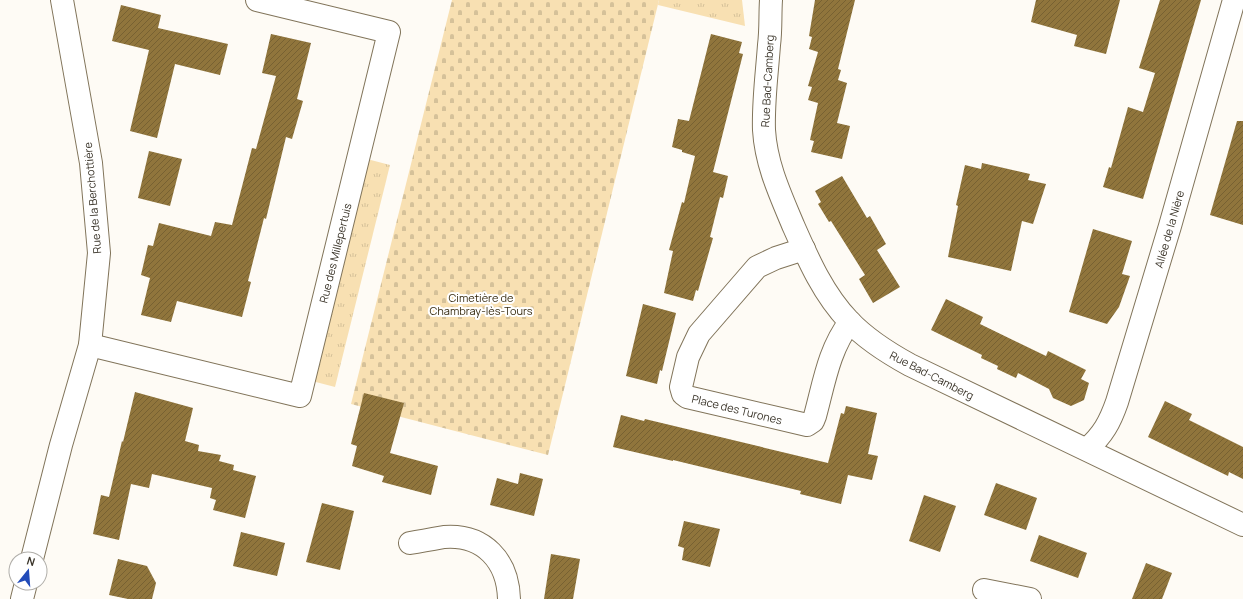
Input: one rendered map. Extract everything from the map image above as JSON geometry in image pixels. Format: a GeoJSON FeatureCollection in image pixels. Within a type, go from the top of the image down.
{"type":"FeatureCollection","features":[{"type":"Feature","properties":{"kind":"street","name":"Rue de la Berchottière"},"geometry":{"type":"LineString","coordinates":[[34,551],[61,445],[90,345],[99,254],[91,163],[62,0]]}},
{"type":"Feature","properties":{"kind":"street","name":"Rue des Millepertuis"},"geometry":{"type":"LineString","coordinates":[[90,345],[300,396],[389,32],[330,9],[257,0]]}},
{"type":"Feature","properties":{"kind":"street","name":"Rue Bad-Camberg"},"geometry":{"type":"LineString","coordinates":[[771,0],[770,43],[765,97],[764,130],[769,162],[776,184],[804,249],[829,296],[850,322],[883,350],[910,365],[1243,524]]}},
{"type":"Feature","properties":{"kind":"street","name":"Allée de la Nière"},"geometry":{"type":"LineString","coordinates":[[1086,449],[1103,433],[1117,402],[1170,226],[1234,0]]}},
{"type":"Feature","properties":{"kind":"street","name":"Place des Turones"},"geometry":{"type":"LineString","coordinates":[[804,249],[776,258],[757,267],[699,334],[688,357],[681,387],[683,394],[688,397],[807,425],[813,421],[815,416],[834,348],[841,334],[850,322]]}},
{"type":"Feature","properties":{"kind":"street"},"geometry":{"type":"LineString","coordinates":[[410,543],[445,537],[462,538],[475,541],[488,549],[497,558],[504,570],[508,585],[509,599]]}},
{"type":"Feature","properties":{"kind":"street"},"geometry":{"type":"LineString","coordinates":[[984,590],[1030,599]]}},
{"type":"Feature","properties":{"kind":"green space","name":"Cimetière de Chambray-lès-Tours"},"geometry":{"type":"Polygon","coordinates":[[[452,0],[659,0],[548,455],[351,404],[452,0]]]}},
{"type":"Feature","properties":{"kind":"green space"},"geometry":{"type":"Polygon","coordinates":[[[659,0],[742,0],[745,26],[658,5],[659,0]]]}},
{"type":"Feature","properties":{"kind":"green space"},"geometry":{"type":"Polygon","coordinates":[[[367,159],[390,165],[335,387],[312,381],[367,159]]]}},
{"type":"Feature","properties":{"kind":"building"},"geometry":{"type":"Polygon","coordinates":[[[815,0],[855,0],[838,69],[841,70],[838,80],[847,83],[837,123],[850,126],[842,159],[811,152],[814,141],[810,140],[818,103],[808,100],[812,87],[808,86],[818,52],[809,49],[812,37],[809,36],[815,0]]]}},
{"type":"Feature","properties":{"kind":"building"},"geometry":{"type":"Polygon","coordinates":[[[1036,0],[1120,0],[1106,54],[1074,46],[1077,35],[1031,22],[1036,0]]]}},
{"type":"Feature","properties":{"kind":"building"},"geometry":{"type":"Polygon","coordinates":[[[1160,0],[1201,0],[1143,199],[1103,187],[1109,167],[1111,168],[1128,107],[1143,112],[1155,73],[1139,68],[1160,0]]]}},
{"type":"Feature","properties":{"kind":"building"},"geometry":{"type":"Polygon","coordinates":[[[121,5],[161,15],[158,28],[228,44],[220,75],[175,64],[157,138],[130,131],[149,50],[112,41],[121,5]]]}},
{"type":"Feature","properties":{"kind":"building"},"geometry":{"type":"Polygon","coordinates":[[[271,34],[311,43],[297,99],[303,101],[292,139],[286,137],[266,219],[264,218],[248,281],[251,282],[242,317],[177,301],[171,322],[141,315],[150,278],[141,275],[148,245],[153,246],[159,223],[211,236],[215,222],[232,225],[252,148],[256,149],[276,76],[262,73],[271,34]]]}},
{"type":"Feature","properties":{"kind":"building"},"geometry":{"type":"Polygon","coordinates":[[[711,34],[742,42],[739,53],[743,54],[713,172],[728,176],[723,198],[720,197],[710,237],[713,238],[698,291],[696,290],[693,301],[664,293],[673,251],[669,250],[682,202],[684,203],[695,156],[672,147],[678,119],[689,121],[711,34]]]}},
{"type":"Feature","properties":{"kind":"building"},"geometry":{"type":"Polygon","coordinates":[[[1237,121],[1243,121],[1243,225],[1210,215],[1237,121]]]}},
{"type":"Feature","properties":{"kind":"building"},"geometry":{"type":"Polygon","coordinates":[[[149,151],[182,159],[170,206],[138,198],[149,151]]]}},
{"type":"Feature","properties":{"kind":"building"},"geometry":{"type":"Polygon","coordinates":[[[982,163],[1030,174],[1028,180],[1046,184],[1033,224],[1022,221],[1011,271],[948,257],[958,206],[956,205],[965,165],[981,169],[982,163]]]}},
{"type":"Feature","properties":{"kind":"building"},"geometry":{"type":"Polygon","coordinates":[[[842,176],[867,218],[870,216],[886,244],[877,250],[900,287],[873,303],[859,279],[865,275],[831,221],[829,222],[818,204],[821,202],[815,191],[842,176]]]}},
{"type":"Feature","properties":{"kind":"building"},"geometry":{"type":"Polygon","coordinates":[[[1093,229],[1132,241],[1122,274],[1130,276],[1119,307],[1107,324],[1069,312],[1093,229]]]}},
{"type":"Feature","properties":{"kind":"building"},"geometry":{"type":"Polygon","coordinates":[[[946,299],[983,317],[980,324],[1046,356],[1048,351],[1086,370],[1081,379],[1089,383],[1084,400],[1071,406],[1053,398],[1049,389],[1018,373],[1016,378],[997,369],[998,366],[981,358],[982,355],[931,330],[946,299]]]}},
{"type":"Feature","properties":{"kind":"building"},"geometry":{"type":"Polygon","coordinates":[[[643,304],[676,313],[662,371],[660,370],[657,384],[626,376],[643,304]]]}},
{"type":"Feature","properties":{"kind":"building"},"geometry":{"type":"Polygon","coordinates":[[[135,392],[193,408],[185,441],[199,445],[198,451],[221,455],[219,461],[234,465],[233,470],[256,476],[245,518],[213,510],[216,500],[210,498],[212,488],[152,474],[149,488],[131,484],[119,540],[93,534],[101,495],[109,497],[135,392]]]}},
{"type":"Feature","properties":{"kind":"building"},"geometry":{"type":"Polygon","coordinates":[[[364,393],[404,403],[390,453],[438,466],[431,495],[382,482],[384,476],[352,466],[357,446],[351,444],[364,393]]]}},
{"type":"Feature","properties":{"kind":"building"},"geometry":{"type":"Polygon","coordinates":[[[1165,401],[1192,414],[1189,420],[1243,447],[1243,479],[1229,472],[1228,476],[1148,437],[1165,401]]]}},
{"type":"Feature","properties":{"kind":"building"},"geometry":{"type":"Polygon","coordinates":[[[846,406],[877,413],[868,454],[878,456],[872,480],[848,475],[841,504],[800,494],[801,491],[613,447],[621,415],[644,421],[645,419],[828,463],[841,413],[844,414],[846,406]]]}},
{"type":"Feature","properties":{"kind":"building"},"geometry":{"type":"Polygon","coordinates":[[[520,473],[543,479],[534,516],[490,505],[497,478],[518,484],[520,473]]]}},
{"type":"Feature","properties":{"kind":"building"},"geometry":{"type":"Polygon","coordinates":[[[996,483],[1037,498],[1026,530],[984,515],[996,483]]]}},
{"type":"Feature","properties":{"kind":"building"},"geometry":{"type":"Polygon","coordinates":[[[924,495],[956,506],[940,552],[909,541],[924,495]]]}},
{"type":"Feature","properties":{"kind":"building"},"geometry":{"type":"Polygon","coordinates":[[[322,503],[354,511],[340,570],[306,562],[322,503]]]}},
{"type":"Feature","properties":{"kind":"building"},"geometry":{"type":"Polygon","coordinates":[[[684,521],[720,529],[710,567],[682,560],[684,548],[678,546],[684,521]]]}},
{"type":"Feature","properties":{"kind":"building"},"geometry":{"type":"Polygon","coordinates":[[[241,532],[285,543],[277,576],[233,566],[241,532]]]}},
{"type":"Feature","properties":{"kind":"building"},"geometry":{"type":"Polygon","coordinates":[[[1039,535],[1087,553],[1078,578],[1030,561],[1039,535]]]}},
{"type":"Feature","properties":{"kind":"building"},"geometry":{"type":"Polygon","coordinates":[[[551,554],[580,559],[573,599],[544,599],[551,554]]]}},
{"type":"Feature","properties":{"kind":"building"},"geometry":{"type":"Polygon","coordinates":[[[118,559],[147,566],[156,583],[152,599],[128,599],[109,595],[118,559]]]}},
{"type":"Feature","properties":{"kind":"building"},"geometry":{"type":"Polygon","coordinates":[[[1146,563],[1172,573],[1162,599],[1132,599],[1146,563]]]}}]}
